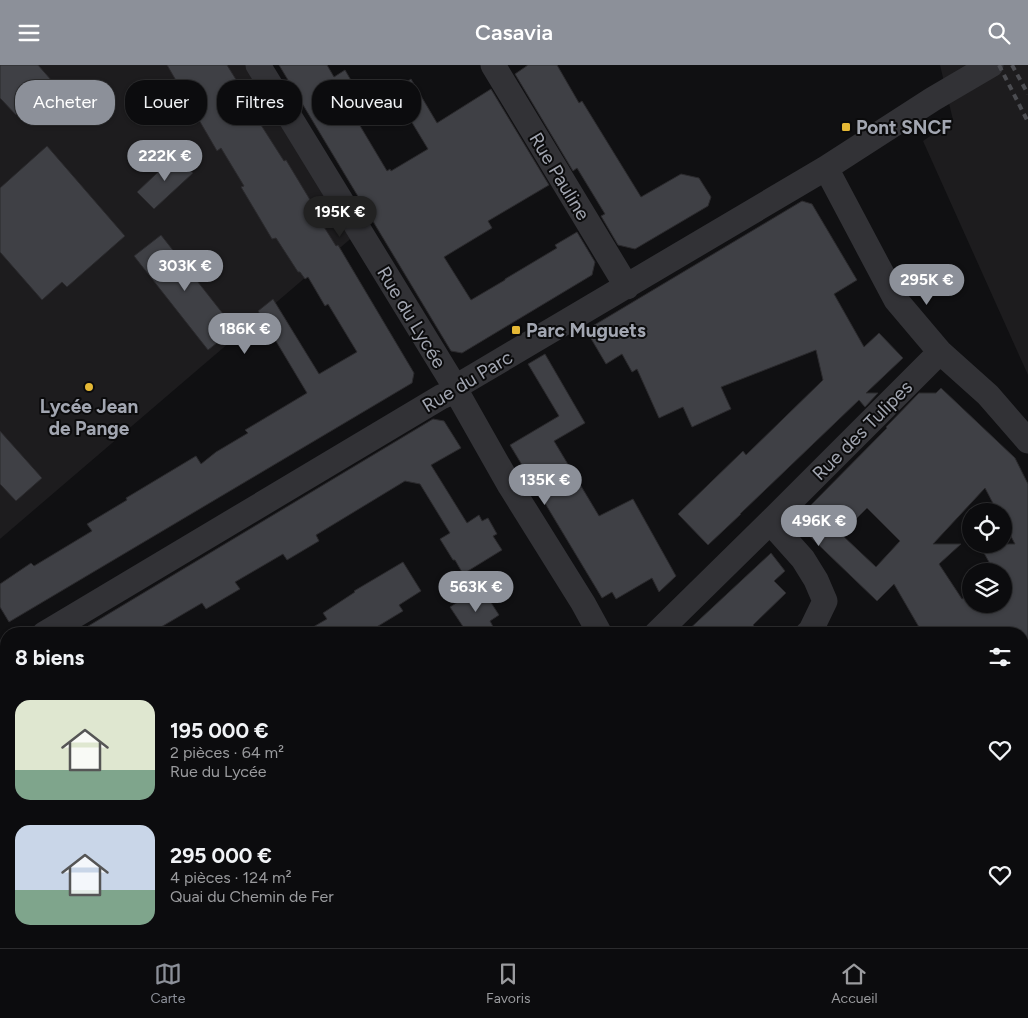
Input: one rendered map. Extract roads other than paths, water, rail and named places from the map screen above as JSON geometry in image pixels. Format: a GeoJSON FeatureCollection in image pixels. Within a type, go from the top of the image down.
{"type":"FeatureCollection","features":[{"type":"Feature","properties":{"kind":"street","name":"Rue du Lycée"},"geometry":{"type":"LineString","coordinates":[[258,65],[457,390],[510,486],[596,627]]}},
{"type":"Feature","properties":{"kind":"street","name":"Rue Pauline"},"geometry":{"type":"LineString","coordinates":[[493,65],[627,287]]}},
{"type":"Feature","properties":{"kind":"street","name":"Rue du Parc"},"geometry":{"type":"LineString","coordinates":[[56,627],[432,402],[457,390],[459,385],[826,169],[933,99],[992,65]]}},
{"type":"Feature","properties":{"kind":"street"},"geometry":{"type":"LineString","coordinates":[[826,169],[896,300],[940,351],[988,395],[1028,441]]}},
{"type":"Feature","properties":{"kind":"street","name":"Rue des Tulipes"},"geometry":{"type":"LineString","coordinates":[[663,627],[940,351]]}},
{"type":"Feature","properties":{"kind":"street"},"geometry":{"type":"LineString","coordinates":[[770,522],[803,559],[816,580],[825,601],[812,627]]}},
{"type":"Feature","properties":{"kind":"railway"},"geometry":{"type":"LineString","coordinates":[[999,65],[1028,122]]}},
{"type":"Feature","properties":{"kind":"railway"},"geometry":{"type":"LineString","coordinates":[[1012,65],[1028,94]]}},
{"type":"Feature","properties":{"kind":"place","name":"Pont SNCF"},"geometry":{"type":"Point","coordinates":[846,127]}},
{"type":"Feature","properties":{"kind":"place","name":"Parc Muguets"},"geometry":{"type":"Point","coordinates":[516,330]}},
{"type":"Feature","properties":{"kind":"place","name":"Lycée Jean de Pange"},"geometry":{"type":"Point","coordinates":[89,387]}}]}
